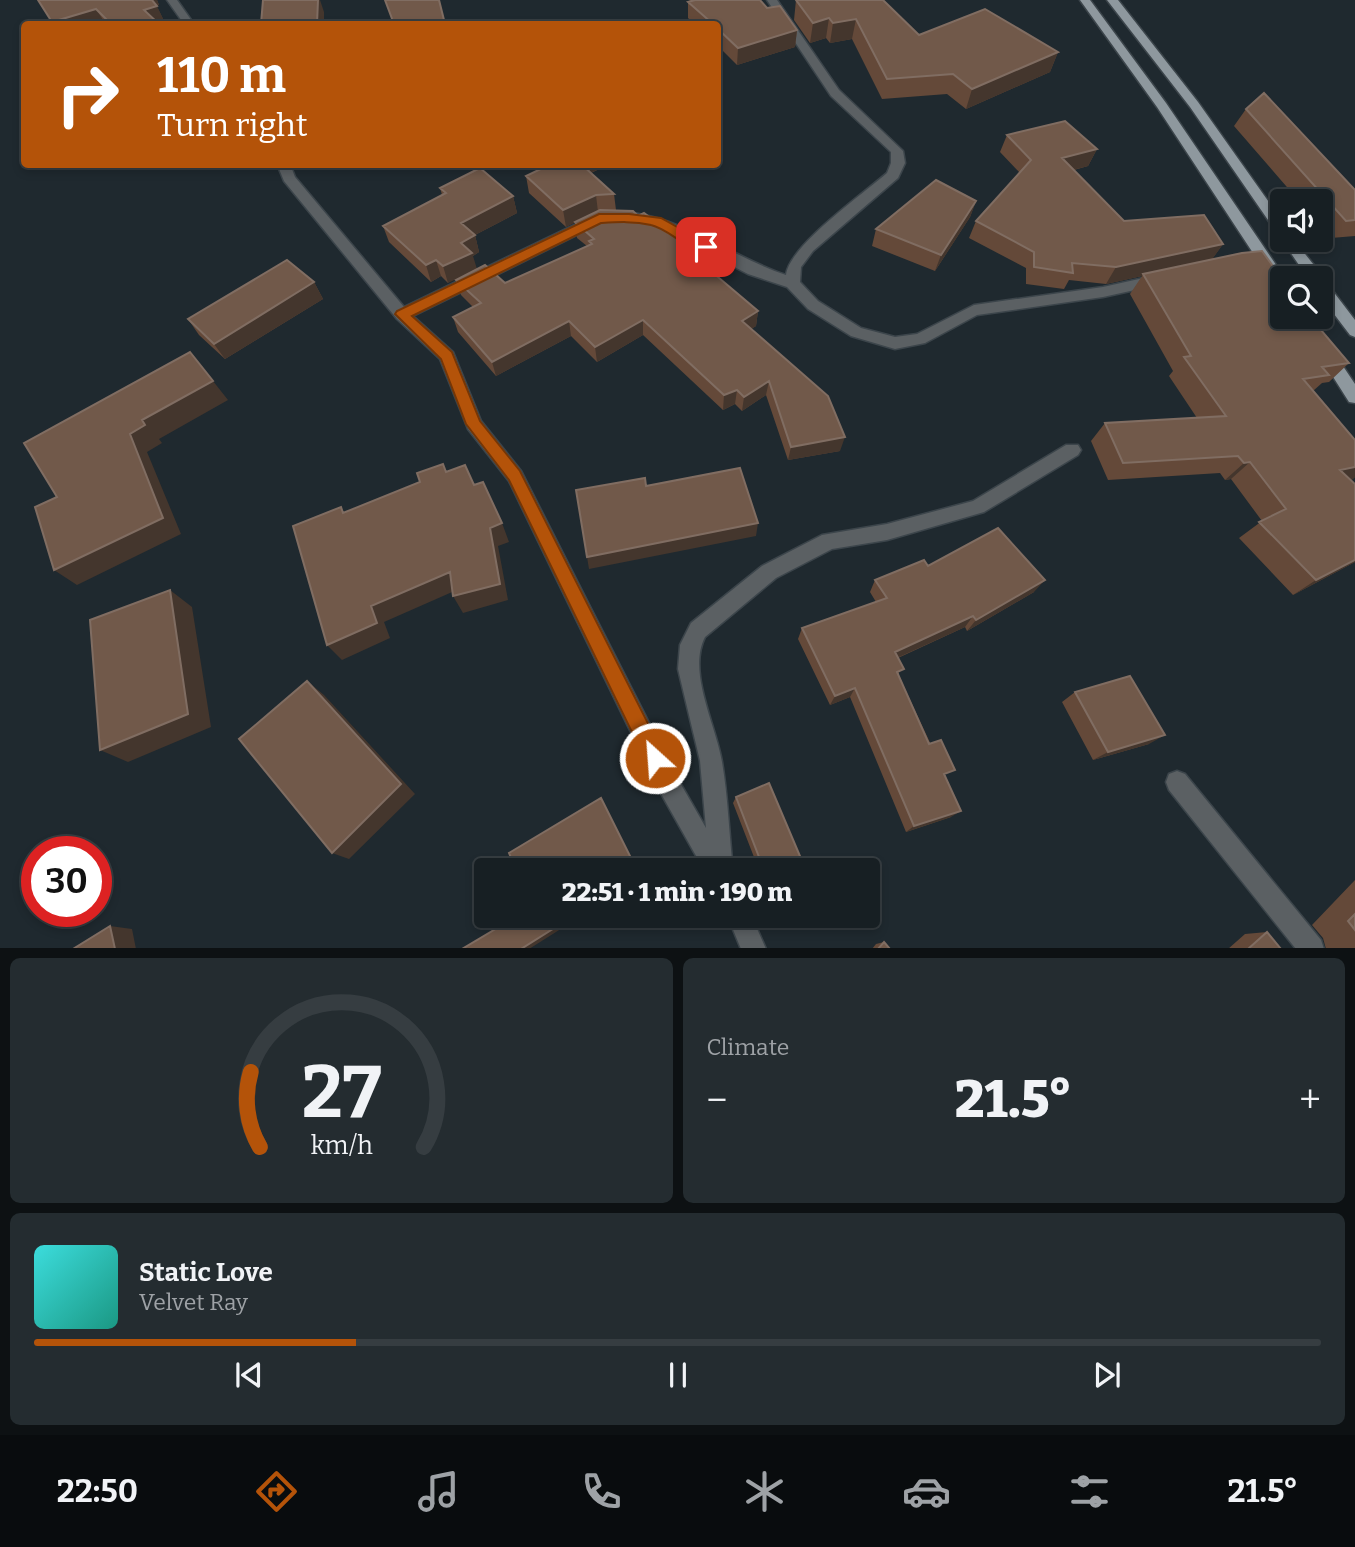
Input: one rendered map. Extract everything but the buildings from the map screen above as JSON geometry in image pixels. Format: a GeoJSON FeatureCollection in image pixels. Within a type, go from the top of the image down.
{"type":"FeatureCollection","features":[{"type":"Feature","properties":{"kind":"main road"},"geometry":{"type":"LineString","coordinates":[[1084,0],[1162,106],[1223,196],[1257,259],[1270,273]]}},
{"type":"Feature","properties":{"kind":"main road"},"geometry":{"type":"LineString","coordinates":[[1112,0],[1194,105],[1270,215]]}},
{"type":"Feature","properties":{"kind":"main road"},"geometry":{"type":"LineString","coordinates":[[1223,196],[1255,194]]}},
{"type":"Feature","properties":{"kind":"main road"},"geometry":{"type":"LineString","coordinates":[[1296,252],[1307,266]]}},
{"type":"Feature","properties":{"kind":"main road"},"geometry":{"type":"LineString","coordinates":[[1333,302],[1355,331]]}},
{"type":"Feature","properties":{"kind":"main road"},"geometry":{"type":"LineString","coordinates":[[1310,329],[1355,397]]}},
{"type":"Feature","properties":{"kind":"street"},"geometry":{"type":"LineString","coordinates":[[172,0],[187,21]]}},
{"type":"Feature","properties":{"kind":"street"},"geometry":{"type":"LineString","coordinates":[[772,0],[835,93],[897,151],[898,163],[893,175],[808,248],[794,266],[792,283]]}},
{"type":"Feature","properties":{"kind":"street"},"geometry":{"type":"LineString","coordinates":[[285,168],[289,178],[320,217],[402,314],[447,356],[474,424],[514,476],[667,782],[712,858]]}},
{"type":"Feature","properties":{"kind":"street"},"geometry":{"type":"LineString","coordinates":[[402,314],[567,232],[599,219],[614,218],[656,221],[753,270],[792,283],[813,305],[856,332],[895,343],[920,339],[974,310],[1103,292],[1178,276]]}},
{"type":"Feature","properties":{"kind":"street"},"geometry":{"type":"LineString","coordinates":[[718,858],[711,761],[688,668],[690,645],[698,631],[769,572],[829,541],[887,532],[978,507],[1072,450]]}},
{"type":"Feature","properties":{"kind":"street"},"geometry":{"type":"LineString","coordinates":[[1177,782],[1312,948]]}},
{"type":"Feature","properties":{"kind":"street"},"geometry":{"type":"LineString","coordinates":[[745,928],[754,948]]}},
{"type":"Feature","properties":{"kind":"route"},"geometry":{"type":"LineString","coordinates":[[655,758],[514,476],[474,424],[447,356],[402,314],[567,232],[599,219],[656,221],[706,247]]}}]}
